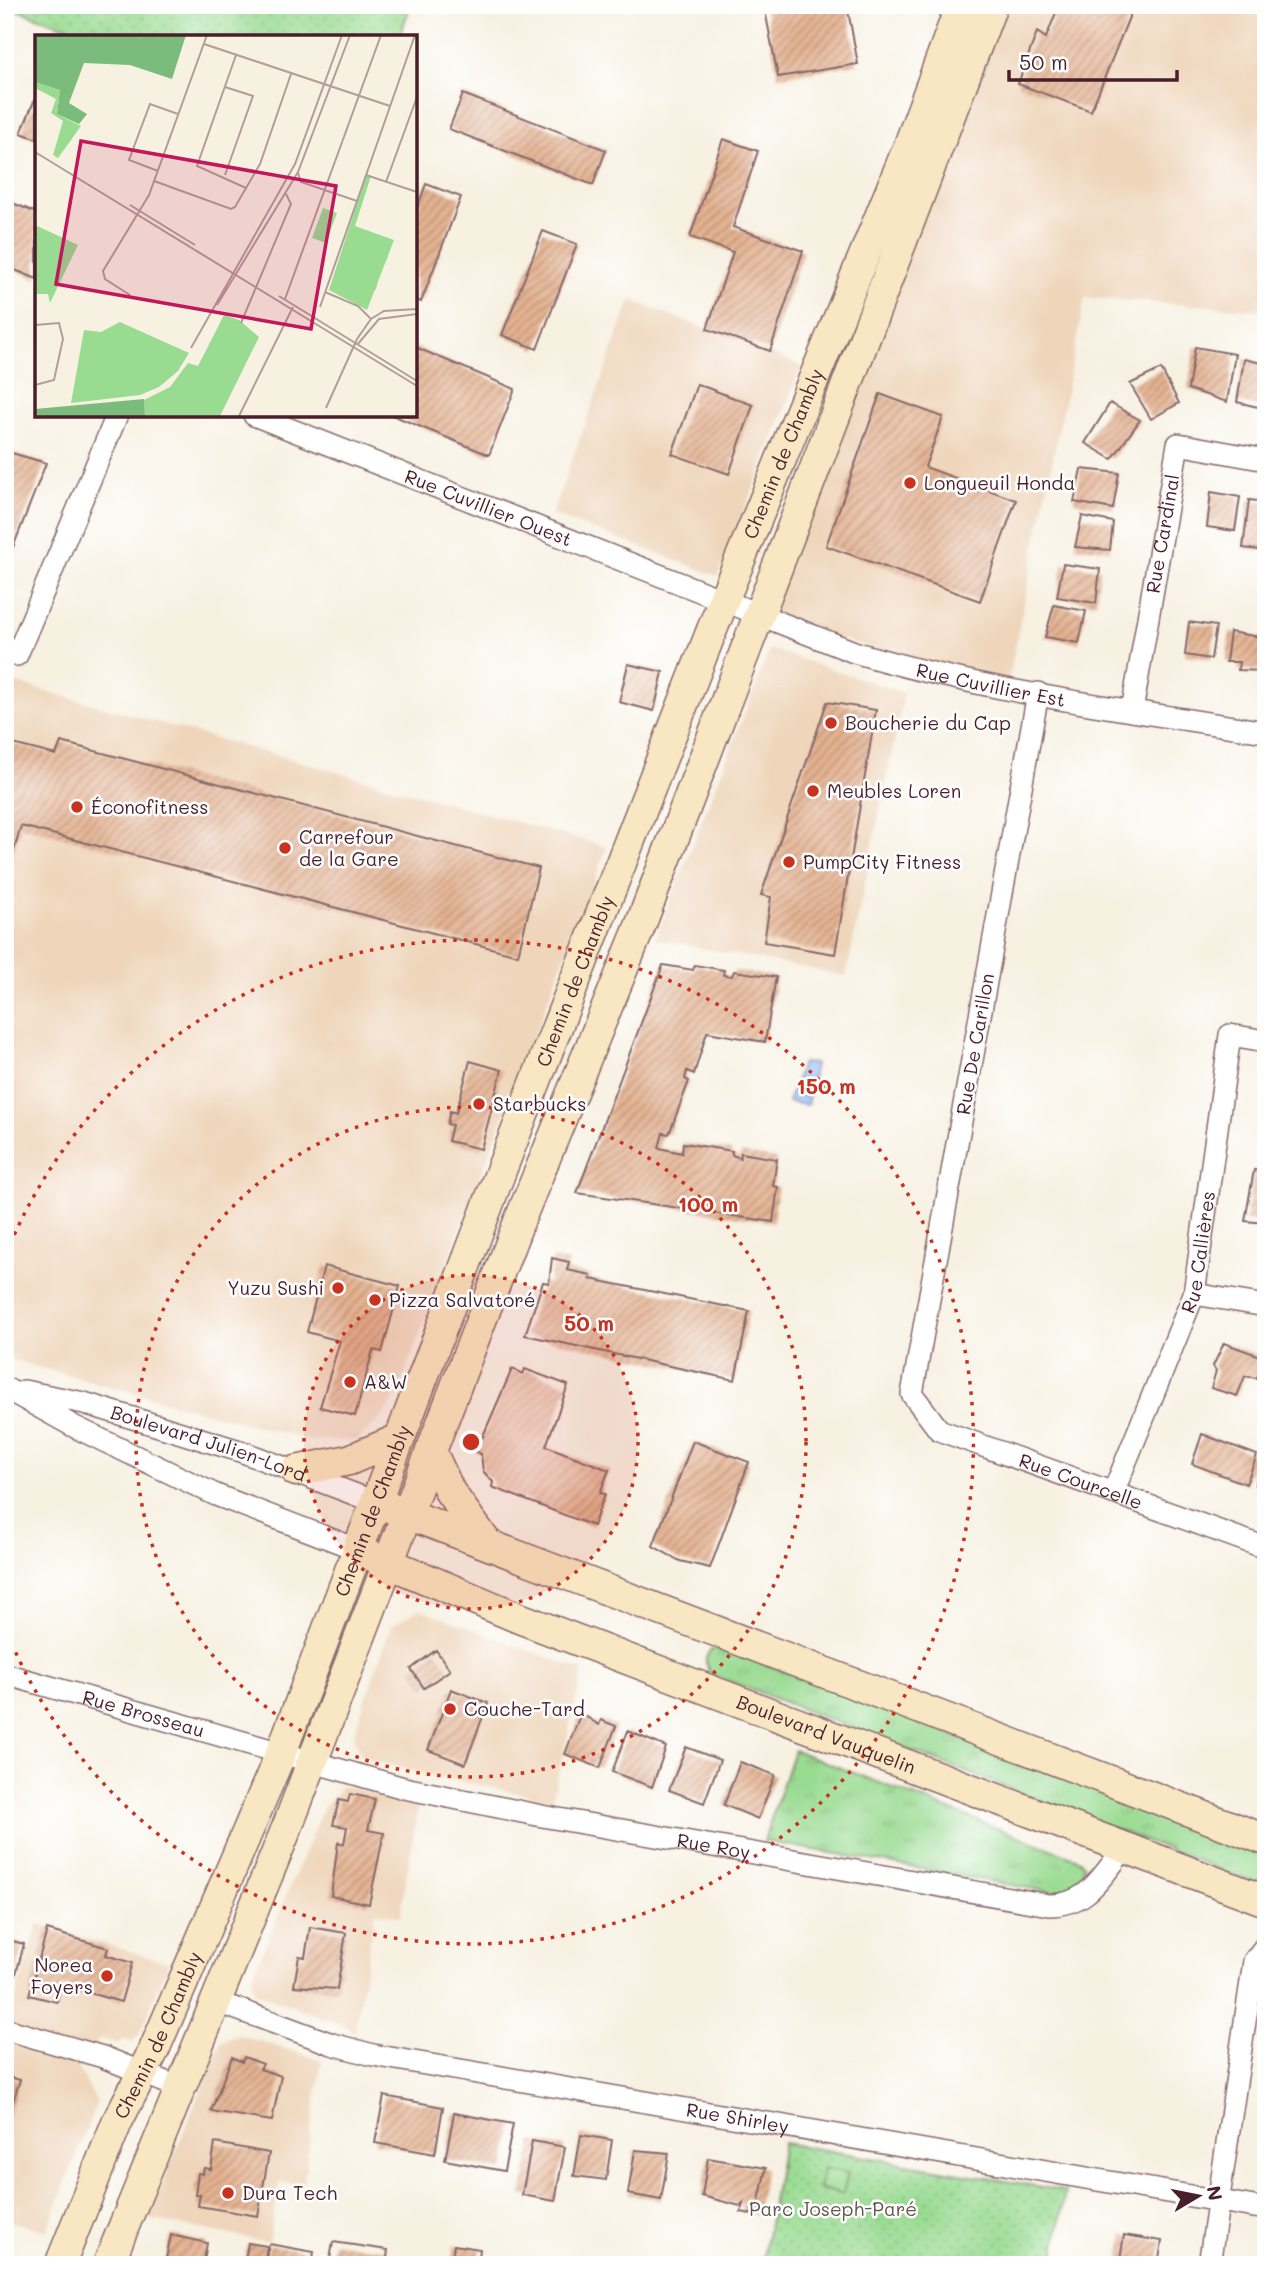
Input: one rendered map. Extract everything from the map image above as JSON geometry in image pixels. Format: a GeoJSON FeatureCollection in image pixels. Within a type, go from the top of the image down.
{"type":"FeatureCollection","features":[{"type":"Feature","properties":{"kind":"main road","name":"Chemin de Chambly"},"geometry":{"type":"LineString","coordinates":[[60,2265],[117,2122],[142,2073],[281,1753],[399,1439],[724,600],[908,148],[961,5]]}},
{"type":"Feature","properties":{"kind":"main road","name":"Chemin de Chambly"},"geometry":{"type":"LineString","coordinates":[[108,2265],[313,1763],[518,1224],[639,929],[992,5]]}},
{"type":"Feature","properties":{"kind":"main road"},"geometry":{"type":"LineString","coordinates":[[296,1471],[349,1460],[399,1439]]}},
{"type":"Feature","properties":{"kind":"main road"},"geometry":{"type":"LineString","coordinates":[[431,1451],[450,1492],[486,1542]]}},
{"type":"Feature","properties":{"kind":"main road","name":"Boulevard Julien-Lord"},"geometry":{"type":"LineString","coordinates":[[375,1502],[407,1514]]}},
{"type":"Feature","properties":{"kind":"main road"},"geometry":{"type":"LineString","coordinates":[[407,1514],[1266,1840]]}},
{"type":"Feature","properties":{"kind":"main road","name":"Boulevard Julien-Lord"},"geometry":{"type":"LineString","coordinates":[[359,1549],[388,1563]]}},
{"type":"Feature","properties":{"kind":"main road","name":"Boulevard Vauquelin"},"geometry":{"type":"LineString","coordinates":[[388,1563],[519,1618],[1266,1901]]}},
{"type":"Feature","properties":{"kind":"street"},"geometry":{"type":"LineString","coordinates":[[17,656],[117,416]]}},
{"type":"Feature","properties":{"kind":"street","name":"Rue Cuvillier Ouest"},"geometry":{"type":"LineString","coordinates":[[257,416],[724,600]]}},
{"type":"Feature","properties":{"kind":"street","name":"Rue Cardinal"},"geometry":{"type":"LineString","coordinates":[[1132,711],[1178,444],[1266,460]]}},
{"type":"Feature","properties":{"kind":"street","name":"Rue Cuvillier Est"},"geometry":{"type":"LineString","coordinates":[[724,600],[854,652],[909,668],[1132,711],[1266,732]]}},
{"type":"Feature","properties":{"kind":"street","name":"Rue De Carillon"},"geometry":{"type":"LineString","coordinates":[[912,1394],[1038,693]]}},
{"type":"Feature","properties":{"kind":"street","name":"Rue Callières"},"geometry":{"type":"LineString","coordinates":[[1113,1493],[1194,1294],[1230,1035],[1266,1041]]}},
{"type":"Feature","properties":{"kind":"street"},"geometry":{"type":"LineString","coordinates":[[1194,1294],[1266,1306]]}},
{"type":"Feature","properties":{"kind":"street","name":"Boulevard Julien-Lord"},"geometry":{"type":"LineString","coordinates":[[5,1387],[83,1403],[296,1471],[375,1502]]}},
{"type":"Feature","properties":{"kind":"street","name":"Boulevard Julien-Lord"},"geometry":{"type":"LineString","coordinates":[[5,1387],[75,1427],[225,1499],[359,1549]]}},
{"type":"Feature","properties":{"kind":"street","name":"Rue Courcelle"},"geometry":{"type":"LineString","coordinates":[[912,1394],[939,1430],[1266,1548]]}},
{"type":"Feature","properties":{"kind":"street","name":"Rue Brosseau"},"geometry":{"type":"LineString","coordinates":[[5,1674],[281,1753]]}},
{"type":"Feature","properties":{"kind":"street","name":"Rue Roy"},"geometry":{"type":"LineString","coordinates":[[281,1753],[404,1788],[542,1816],[1049,1905],[1076,1902],[1085,1896],[1125,1849]]}},
{"type":"Feature","properties":{"kind":"street"},"geometry":{"type":"LineString","coordinates":[[1209,2265],[1254,1961],[1266,1945]]}},
{"type":"Feature","properties":{"kind":"street","name":"Rue Shirley"},"geometry":{"type":"LineString","coordinates":[[215,2001],[346,2049],[373,2055],[1266,2209]]}},
{"type":"Feature","properties":{"kind":"street"},"geometry":{"type":"LineString","coordinates":[[5,2029],[103,2057],[180,2088]]}},
{"type":"Feature","properties":{"kind":"shaded area"},"geometry":{"type":"Polygon","coordinates":[[[992,5],[1236,5],[1266,17],[1266,310],[1085,298],[1007,688],[760,615],[992,5]]]}},
{"type":"Feature","properties":{"kind":"shaded area"},"geometry":{"type":"Polygon","coordinates":[[[631,300],[802,366],[718,576],[552,514],[631,300]]]}},
{"type":"Feature","properties":{"kind":"shaded area"},"geometry":{"type":"Polygon","coordinates":[[[770,649],[904,693],[846,976],[655,939],[770,649]]]}},
{"type":"Feature","properties":{"kind":"shaded area"},"geometry":{"type":"Polygon","coordinates":[[[5,680],[607,847],[396,1396],[383,1417],[355,1441],[308,1440],[5,1358],[5,680]]]}},
{"type":"Feature","properties":{"kind":"shaded area"},"geometry":{"type":"Polygon","coordinates":[[[420,1609],[583,1671],[552,1800],[423,1774],[362,1757],[353,1736],[391,1626],[420,1609]]]}},
{"type":"Feature","properties":{"kind":"shaded area"},"geometry":{"type":"Polygon","coordinates":[[[339,1787],[351,1787],[418,1807],[400,1916],[375,1912],[354,2034],[350,2028],[255,1992],[251,1979],[324,1806],[339,1791],[339,1787]]]}},
{"type":"Feature","properties":{"kind":"shaded area"},"geometry":{"type":"Polygon","coordinates":[[[38,1924],[169,1963],[140,2034],[132,2041],[121,2040],[119,2044],[100,2038],[78,2069],[97,2102],[47,2231],[5,2220],[5,2031],[38,1924]]]}},
{"type":"Feature","properties":{"kind":"shaded area"},"geometry":{"type":"Polygon","coordinates":[[[239,2035],[322,2060],[303,2184],[280,2182],[268,2242],[148,2219],[221,2041],[239,2035]]]}},
{"type":"Feature","properties":{"kind":"green space"},"geometry":{"type":"Polygon","coordinates":[[[411,5],[400,35],[90,35],[5,6],[411,5]]]}},
{"type":"Feature","properties":{"kind":"green space"},"geometry":{"type":"Polygon","coordinates":[[[720,1647],[1266,1854],[1266,1887],[711,1674],[706,1665],[706,1657],[720,1647]]]}},
{"type":"Feature","properties":{"kind":"green space"},"geometry":{"type":"Polygon","coordinates":[[[794,1750],[1080,1860],[1084,1866],[1081,1876],[1083,1879],[1071,1890],[1057,1893],[764,1841],[794,1750]]]}},
{"type":"Feature","properties":{"kind":"green space","name":"Parc Joseph-Paré"},"geometry":{"type":"Polygon","coordinates":[[[783,2143],[1065,2191],[1053,2265],[762,2265],[783,2143]]]}},
{"type":"Feature","properties":{"kind":"green space"},"geometry":{"type":"Polygon","coordinates":[[[823,2168],[848,2173],[843,2194],[819,2189],[823,2168]]]}},
{"type":"Feature","properties":{"kind":"water"},"geometry":{"type":"Polygon","coordinates":[[[802,1063],[815,1064],[807,1105],[788,1102],[802,1063]]]}},
{"type":"Feature","properties":{"kind":"building"},"geometry":{"type":"Polygon","coordinates":[[[764,5],[847,5],[858,64],[778,77],[764,5]]]}},
{"type":"Feature","properties":{"kind":"building"},"geometry":{"type":"Polygon","coordinates":[[[1059,5],[1134,5],[1091,111],[1018,84],[1037,32],[1046,38],[1059,5]]]}},
{"type":"Feature","properties":{"kind":"building"},"geometry":{"type":"Polygon","coordinates":[[[463,94],[606,150],[593,185],[449,129],[463,94]]]}},
{"type":"Feature","properties":{"kind":"building"},"geometry":{"type":"Polygon","coordinates":[[[35,99],[35,138],[21,133],[35,99]]]}},
{"type":"Feature","properties":{"kind":"building"},"geometry":{"type":"Polygon","coordinates":[[[723,139],[758,151],[733,227],[803,251],[770,351],[707,329],[733,252],[690,237],[723,139]]]}},
{"type":"Feature","properties":{"kind":"building"},"geometry":{"type":"Polygon","coordinates":[[[426,184],[461,197],[421,302],[416,300],[416,211],[426,184]]]}},
{"type":"Feature","properties":{"kind":"building"},"geometry":{"type":"Polygon","coordinates":[[[5,200],[35,212],[35,278],[5,266],[5,200]]]}},
{"type":"Feature","properties":{"kind":"building"},"geometry":{"type":"Polygon","coordinates":[[[543,231],[577,244],[537,349],[502,335],[543,231]]]}},
{"type":"Feature","properties":{"kind":"building"},"geometry":{"type":"Polygon","coordinates":[[[416,347],[515,389],[489,455],[394,416],[416,416],[416,347]]]}},
{"type":"Feature","properties":{"kind":"building"},"geometry":{"type":"Polygon","coordinates":[[[1195,347],[1235,354],[1227,402],[1188,389],[1195,347]]]}},
{"type":"Feature","properties":{"kind":"building"},"geometry":{"type":"Polygon","coordinates":[[[1244,359],[1266,364],[1266,409],[1237,402],[1244,359]]]}},
{"type":"Feature","properties":{"kind":"building"},"geometry":{"type":"Polygon","coordinates":[[[1161,369],[1179,403],[1151,419],[1130,384],[1161,369]]]}},
{"type":"Feature","properties":{"kind":"building"},"geometry":{"type":"Polygon","coordinates":[[[697,384],[753,405],[729,474],[672,454],[697,384]]]}},
{"type":"Feature","properties":{"kind":"building","name":"Longueuil Honda"},"geometry":{"type":"Polygon","coordinates":[[[880,394],[943,417],[925,467],[1016,500],[980,601],[826,546],[880,394]]]}},
{"type":"Feature","properties":{"kind":"building"},"geometry":{"type":"Polygon","coordinates":[[[1110,403],[1140,420],[1112,459],[1085,443],[1110,403]]]}},
{"type":"Feature","properties":{"kind":"building"},"geometry":{"type":"Polygon","coordinates":[[[5,451],[46,463],[5,568],[5,451]]]}},
{"type":"Feature","properties":{"kind":"building"},"geometry":{"type":"Polygon","coordinates":[[[1081,469],[1119,473],[1113,509],[1074,502],[1081,469]]]}},
{"type":"Feature","properties":{"kind":"building"},"geometry":{"type":"Polygon","coordinates":[[[1211,492],[1240,497],[1235,531],[1207,527],[1211,492]]]}},
{"type":"Feature","properties":{"kind":"building"},"geometry":{"type":"Polygon","coordinates":[[[1249,500],[1266,502],[1266,551],[1243,548],[1249,500]]]}},
{"type":"Feature","properties":{"kind":"building"},"geometry":{"type":"Polygon","coordinates":[[[1082,516],[1113,522],[1110,550],[1075,547],[1082,516]]]}},
{"type":"Feature","properties":{"kind":"building"},"geometry":{"type":"Polygon","coordinates":[[[1063,564],[1100,569],[1096,603],[1057,597],[1063,564]]]}},
{"type":"Feature","properties":{"kind":"building"},"geometry":{"type":"Polygon","coordinates":[[[1054,605],[1086,611],[1079,643],[1045,637],[1054,605]]]}},
{"type":"Feature","properties":{"kind":"building"},"geometry":{"type":"Polygon","coordinates":[[[1189,622],[1216,626],[1211,659],[1185,655],[1189,622]]]}},
{"type":"Feature","properties":{"kind":"building"},"geometry":{"type":"Polygon","coordinates":[[[1230,632],[1266,638],[1264,671],[1238,670],[1239,662],[1226,662],[1230,632]]]}},
{"type":"Feature","properties":{"kind":"building"},"geometry":{"type":"Polygon","coordinates":[[[628,664],[663,672],[654,711],[619,702],[628,664]]]}},
{"type":"Feature","properties":{"kind":"building"},"geometry":{"type":"Polygon","coordinates":[[[827,702],[876,710],[835,954],[764,942],[771,897],[761,895],[827,702]]]}},
{"type":"Feature","properties":{"kind":"building","name":"Carrefour de la Gare"},"geometry":{"type":"Polygon","coordinates":[[[5,742],[56,755],[61,742],[539,868],[518,955],[21,826],[5,882],[5,742]]]}},
{"type":"Feature","properties":{"kind":"building"},"geometry":{"type":"Polygon","coordinates":[[[663,965],[693,970],[695,965],[724,970],[723,975],[732,976],[734,971],[776,977],[765,1042],[707,1032],[694,1074],[687,1071],[685,1079],[689,1081],[669,1134],[663,1133],[659,1148],[682,1153],[683,1143],[732,1151],[732,1155],[740,1158],[741,1153],[777,1159],[773,1186],[778,1187],[773,1222],[577,1193],[663,965]]]}},
{"type":"Feature","properties":{"kind":"building"},"geometry":{"type":"Polygon","coordinates":[[[470,1061],[502,1070],[481,1149],[448,1141],[452,1125],[447,1124],[450,1111],[456,1113],[470,1061]]]}},
{"type":"Feature","properties":{"kind":"building"},"geometry":{"type":"Polygon","coordinates":[[[1254,1170],[1266,1172],[1266,1223],[1245,1221],[1254,1170]]]}},
{"type":"Feature","properties":{"kind":"building"},"geometry":{"type":"Polygon","coordinates":[[[552,1258],[569,1262],[567,1270],[591,1275],[590,1279],[749,1311],[735,1380],[525,1335],[543,1282],[549,1283],[552,1258]]]}},
{"type":"Feature","properties":{"kind":"building"},"geometry":{"type":"Polygon","coordinates":[[[324,1266],[400,1286],[382,1352],[373,1350],[355,1416],[320,1407],[340,1341],[307,1332],[324,1266]]]}},
{"type":"Feature","properties":{"kind":"building"},"geometry":{"type":"Polygon","coordinates":[[[1224,1343],[1263,1357],[1257,1378],[1245,1376],[1237,1396],[1211,1388],[1216,1371],[1213,1366],[1224,1343]]]}},
{"type":"Feature","properties":{"kind":"building"},"geometry":{"type":"Polygon","coordinates":[[[512,1369],[523,1374],[525,1369],[568,1385],[546,1446],[609,1470],[600,1493],[605,1494],[593,1526],[492,1487],[493,1482],[483,1471],[481,1454],[476,1452],[512,1369]]]}},
{"type":"Feature","properties":{"kind":"building"},"geometry":{"type":"Polygon","coordinates":[[[1202,1434],[1257,1455],[1246,1484],[1192,1464],[1202,1434]]]}},
{"type":"Feature","properties":{"kind":"building"},"geometry":{"type":"Polygon","coordinates":[[[693,1441],[749,1462],[710,1568],[680,1561],[653,1546],[693,1441]]]}},
{"type":"Feature","properties":{"kind":"building"},"geometry":{"type":"Polygon","coordinates":[[[1263,1458],[1266,1459],[1266,1488],[1255,1485],[1263,1458]]]}},
{"type":"Feature","properties":{"kind":"building"},"geometry":{"type":"Polygon","coordinates":[[[436,1650],[450,1670],[424,1688],[411,1669],[436,1650]]]}},
{"type":"Feature","properties":{"kind":"building"},"geometry":{"type":"Polygon","coordinates":[[[451,1689],[488,1703],[465,1764],[428,1750],[451,1689]]]}},
{"type":"Feature","properties":{"kind":"building"},"geometry":{"type":"Polygon","coordinates":[[[585,1716],[599,1725],[601,1720],[616,1726],[600,1768],[565,1754],[579,1718],[585,1716]]]}},
{"type":"Feature","properties":{"kind":"building"},"geometry":{"type":"Polygon","coordinates":[[[628,1731],[666,1747],[652,1787],[612,1772],[628,1731]]]}},
{"type":"Feature","properties":{"kind":"building"},"geometry":{"type":"Polygon","coordinates":[[[686,1747],[720,1760],[704,1803],[669,1790],[686,1747]]]}},
{"type":"Feature","properties":{"kind":"building"},"geometry":{"type":"Polygon","coordinates":[[[740,1762],[775,1775],[758,1819],[724,1805],[740,1762]]]}},
{"type":"Feature","properties":{"kind":"building"},"geometry":{"type":"Polygon","coordinates":[[[350,1794],[375,1799],[368,1830],[384,1833],[369,1904],[331,1896],[338,1842],[344,1844],[347,1827],[333,1825],[339,1800],[348,1802],[350,1794]]]}},
{"type":"Feature","properties":{"kind":"building"},"geometry":{"type":"Polygon","coordinates":[[[310,1927],[346,1933],[337,1989],[294,1986],[299,1956],[305,1957],[310,1927]]]}},
{"type":"Feature","properties":{"kind":"building"},"geometry":{"type":"Polygon","coordinates":[[[47,1930],[108,1948],[106,1955],[132,1963],[121,2002],[61,1985],[57,2002],[29,1995],[47,1930]]]}},
{"type":"Feature","properties":{"kind":"building"},"geometry":{"type":"Polygon","coordinates":[[[5,1939],[24,1944],[12,1989],[5,1987],[5,1939]]]}},
{"type":"Feature","properties":{"kind":"building"},"geometry":{"type":"Polygon","coordinates":[[[232,2057],[242,2062],[244,2057],[263,2064],[260,2069],[281,2076],[272,2121],[211,2111],[232,2057]]]}},
{"type":"Feature","properties":{"kind":"building"},"geometry":{"type":"Polygon","coordinates":[[[5,2076],[20,2080],[6,2123],[5,2123],[5,2076]]]}},
{"type":"Feature","properties":{"kind":"building"},"geometry":{"type":"Polygon","coordinates":[[[384,2096],[443,2107],[435,2154],[375,2143],[384,2096]]]}},
{"type":"Feature","properties":{"kind":"building"},"geometry":{"type":"Polygon","coordinates":[[[454,2113],[513,2124],[504,2171],[445,2160],[454,2113]]]}},
{"type":"Feature","properties":{"kind":"building"},"geometry":{"type":"Polygon","coordinates":[[[581,2135],[612,2140],[606,2180],[574,2176],[581,2135]]]}},
{"type":"Feature","properties":{"kind":"building"},"geometry":{"type":"Polygon","coordinates":[[[532,2141],[565,2147],[555,2201],[522,2195],[532,2141]]]}},
{"type":"Feature","properties":{"kind":"building"},"geometry":{"type":"Polygon","coordinates":[[[215,2143],[269,2153],[258,2216],[198,2206],[200,2195],[195,2195],[198,2173],[203,2174],[204,2168],[211,2169],[215,2143]]]}},
{"type":"Feature","properties":{"kind":"building"},"geometry":{"type":"Polygon","coordinates":[[[635,2150],[669,2153],[661,2200],[628,2194],[635,2150]]]}},
{"type":"Feature","properties":{"kind":"building"},"geometry":{"type":"Polygon","coordinates":[[[708,2158],[766,2168],[756,2215],[741,2212],[743,2203],[740,2206],[702,2196],[708,2158]]]}},
{"type":"Feature","properties":{"kind":"building"},"geometry":{"type":"Polygon","coordinates":[[[171,2235],[207,2243],[204,2260],[219,2265],[165,2263],[171,2235]]]}},
{"type":"Feature","properties":{"kind":"building"},"geometry":{"type":"Polygon","coordinates":[[[1124,2235],[1162,2241],[1158,2265],[1119,2265],[1124,2235]]]}},
{"type":"Feature","properties":{"kind":"building"},"geometry":{"type":"Polygon","coordinates":[[[333,2242],[388,2250],[386,2265],[329,2265],[333,2242]]]}},
{"type":"Feature","properties":{"kind":"building"},"geometry":{"type":"Polygon","coordinates":[[[248,2243],[267,2246],[264,2265],[244,2265],[248,2243]]]}},
{"type":"Feature","properties":{"kind":"building"},"geometry":{"type":"Polygon","coordinates":[[[269,2244],[314,2252],[312,2265],[266,2265],[269,2244]]]}},
{"type":"Feature","properties":{"kind":"building"},"geometry":{"type":"Polygon","coordinates":[[[454,2245],[480,2249],[478,2265],[451,2265],[454,2245]]]}},
{"type":"Feature","properties":{"kind":"place","name":"Longueuil Honda"},"geometry":{"type":"Point","coordinates":[910,483]}},
{"type":"Feature","properties":{"kind":"place","name":"Boucherie du Cap"},"geometry":{"type":"Point","coordinates":[831,723]}},
{"type":"Feature","properties":{"kind":"place","name":"Meubles Loren"},"geometry":{"type":"Point","coordinates":[813,791]}},
{"type":"Feature","properties":{"kind":"place","name":"Éconofitness"},"geometry":{"type":"Point","coordinates":[77,807]}},
{"type":"Feature","properties":{"kind":"place","name":"Carrefour de la Gare"},"geometry":{"type":"Point","coordinates":[285,848]}},
{"type":"Feature","properties":{"kind":"place","name":"PumpCity Fitness"},"geometry":{"type":"Point","coordinates":[789,862]}},
{"type":"Feature","properties":{"kind":"place","name":"Starbucks"},"geometry":{"type":"Point","coordinates":[479,1104]}},
{"type":"Feature","properties":{"kind":"place","name":"Yuzu Sushi"},"geometry":{"type":"Point","coordinates":[338,1288]}},
{"type":"Feature","properties":{"kind":"place","name":"Pizza Salvatoré"},"geometry":{"type":"Point","coordinates":[375,1300]}},
{"type":"Feature","properties":{"kind":"place","name":"A&W"},"geometry":{"type":"Point","coordinates":[350,1382]}},
{"type":"Feature","properties":{"kind":"place","name":"Couche-Tard"},"geometry":{"type":"Point","coordinates":[450,1709]}},
{"type":"Feature","properties":{"kind":"place","name":"Norea Foyers"},"geometry":{"type":"Point","coordinates":[107,1976]}},
{"type":"Feature","properties":{"kind":"place","name":"Dura Tech"},"geometry":{"type":"Point","coordinates":[228,2193]}}]}
